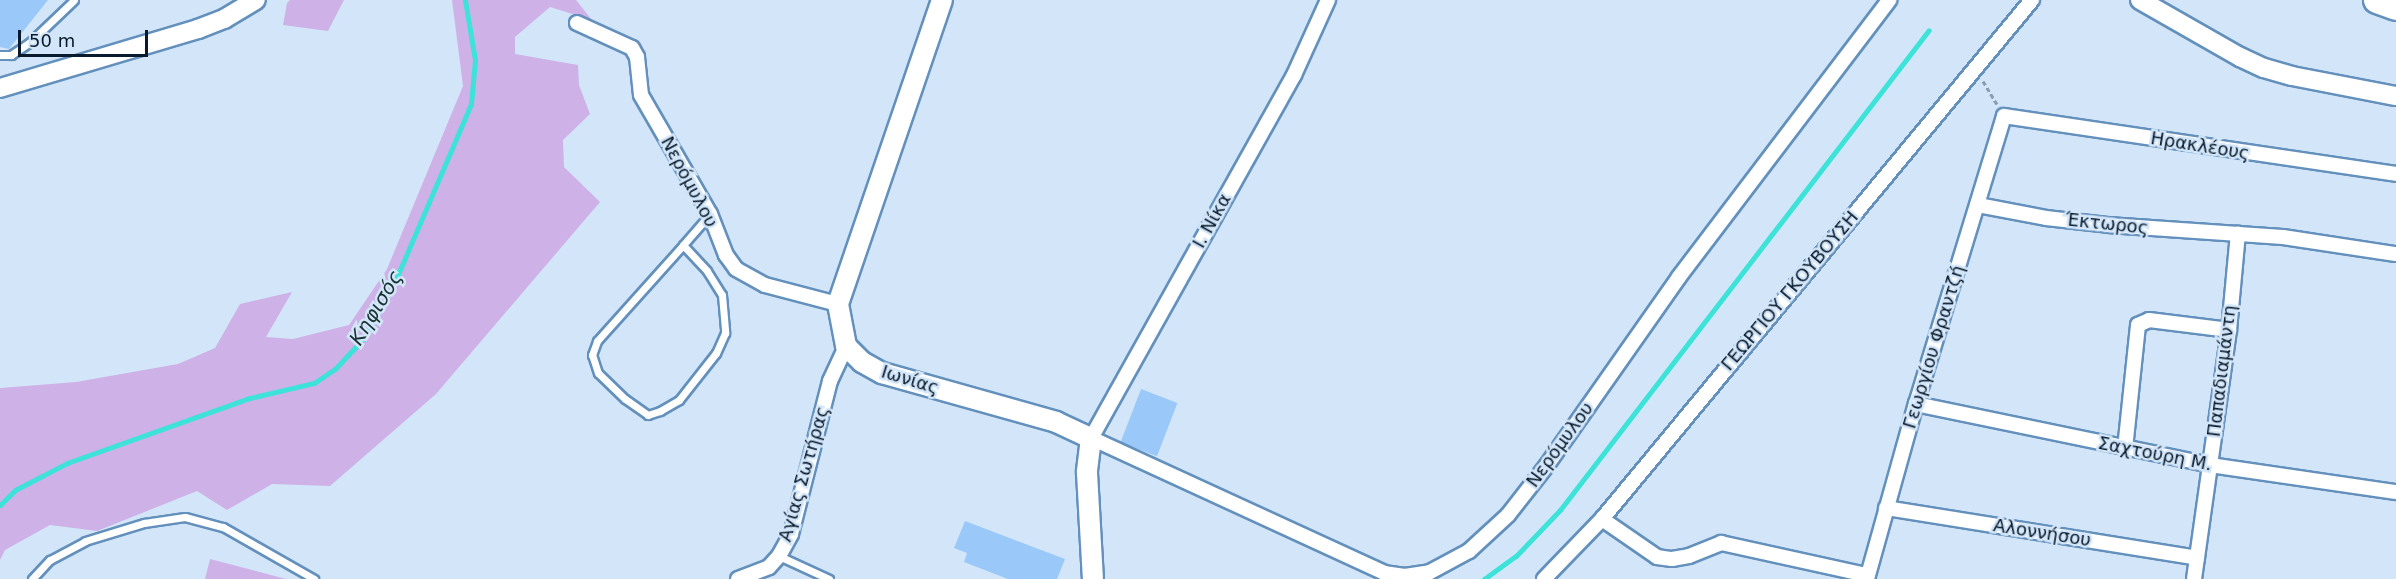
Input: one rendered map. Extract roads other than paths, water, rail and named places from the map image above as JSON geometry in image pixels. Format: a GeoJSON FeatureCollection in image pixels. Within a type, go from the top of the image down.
{"type":"FeatureCollection","features":[{"type":"Feature","properties":{"kind":"highway"},"geometry":{"type":"LineString","coordinates":[[2377,0],[2396,7]]}},
{"type":"Feature","properties":{"kind":"main road"},"geometry":{"type":"LineString","coordinates":[[846,346],[838,304],[942,0]]}},
{"type":"Feature","properties":{"kind":"main road","name":"Ιωνίας"},"geometry":{"type":"LineString","coordinates":[[846,346],[862,362],[882,373],[1056,422],[1090,438]]}},
{"type":"Feature","properties":{"kind":"main road"},"geometry":{"type":"LineString","coordinates":[[1090,438],[1087,472],[1093,579]]}},
{"type":"Feature","properties":{"kind":"street"},"geometry":{"type":"LineString","coordinates":[[0,88],[198,29],[224,19],[256,0]]}},
{"type":"Feature","properties":{"kind":"street","name":"Ι. Νίκα"},"geometry":{"type":"LineString","coordinates":[[1090,438],[1294,75],[1328,0]]}},
{"type":"Feature","properties":{"kind":"street","name":"Νερόμυλου"},"geometry":{"type":"LineString","coordinates":[[1090,438],[1384,573],[1405,576],[1430,572],[1469,551],[1508,515],[1547,465],[1679,277],[1889,0]]}},
{"type":"Feature","properties":{"kind":"street","name":"ΓΕΩΡΓΙΟΥ ΓΚΟΥΒΟΥΣΗ"},"geometry":{"type":"LineString","coordinates":[[1544,579],[1602,519],[2032,0]]}},
{"type":"Feature","properties":{"kind":"street"},"geometry":{"type":"LineString","coordinates":[[2140,0],[2240,57],[2264,68],[2292,76],[2396,96]]}},
{"type":"Feature","properties":{"kind":"street","name":"Νερόμυλου"},"geometry":{"type":"LineString","coordinates":[[577,23],[632,48],[637,57],[641,95],[710,214],[726,255],[736,269],[765,285],[838,304]]}},
{"type":"Feature","properties":{"kind":"street","name":"Ηρακλέους"},"geometry":{"type":"LineString","coordinates":[[2004,116],[2396,174]]}},
{"type":"Feature","properties":{"kind":"street","name":"Γεωργίου Φραντζή"},"geometry":{"type":"LineString","coordinates":[[1867,577],[1916,404],[2004,116]]}},
{"type":"Feature","properties":{"kind":"street","name":"Έκτωρος"},"geometry":{"type":"LineString","coordinates":[[1978,205],[2046,218],[2108,225],[2238,233],[2396,254]]}},
{"type":"Feature","properties":{"kind":"street","name":"Παπαδιαμάντη"},"geometry":{"type":"LineString","coordinates":[[2194,579],[2229,330],[2238,233]]}},
{"type":"Feature","properties":{"kind":"street"},"geometry":{"type":"LineString","coordinates":[[2125,448],[2138,325],[2149,320],[2229,330]]}},
{"type":"Feature","properties":{"kind":"street","name":"Αγίας Σωτήρας"},"geometry":{"type":"LineString","coordinates":[[738,579],[769,567],[779,556],[790,534],[830,381],[846,346]]}},
{"type":"Feature","properties":{"kind":"street","name":"Σαχτούρη Μ."},"geometry":{"type":"LineString","coordinates":[[1916,404],[2210,465],[2396,492]]}},
{"type":"Feature","properties":{"kind":"street","name":"Αλοννήσου"},"geometry":{"type":"LineString","coordinates":[[1886,508],[2197,558]]}},
{"type":"Feature","properties":{"kind":"street"},"geometry":{"type":"LineString","coordinates":[[1602,519],[1657,557],[1672,559],[1689,556],[1721,543],[1867,577]]}},
{"type":"Feature","properties":{"kind":"lane"},"geometry":{"type":"LineString","coordinates":[[0,55],[11,55],[29,43],[74,0]]}},
{"type":"Feature","properties":{"kind":"lane"},"geometry":{"type":"LineString","coordinates":[[682,245],[707,271],[722,295],[726,316],[725,333],[716,353],[679,400],[648,415],[625,399],[598,372],[592,355],[597,341],[682,245],[710,214]]}},
{"type":"Feature","properties":{"kind":"lane"},"geometry":{"type":"LineString","coordinates":[[32,579],[50,560],[85,541],[144,523],[185,517],[223,528],[314,579]]}},
{"type":"Feature","properties":{"kind":"lane"},"geometry":{"type":"LineString","coordinates":[[779,556],[829,579]]}},
{"type":"Feature","properties":{"kind":"waterway","name":"Κηφισός"},"geometry":{"type":"LineString","coordinates":[[0,505],[15,490],[67,463],[250,398],[314,383],[335,369],[363,339],[393,286],[471,104],[475,60],[465,0]]}},
{"type":"Feature","properties":{"kind":"waterway"},"geometry":{"type":"LineString","coordinates":[[1484,579],[1516,556],[1560,510],[1929,30]]}}]}
